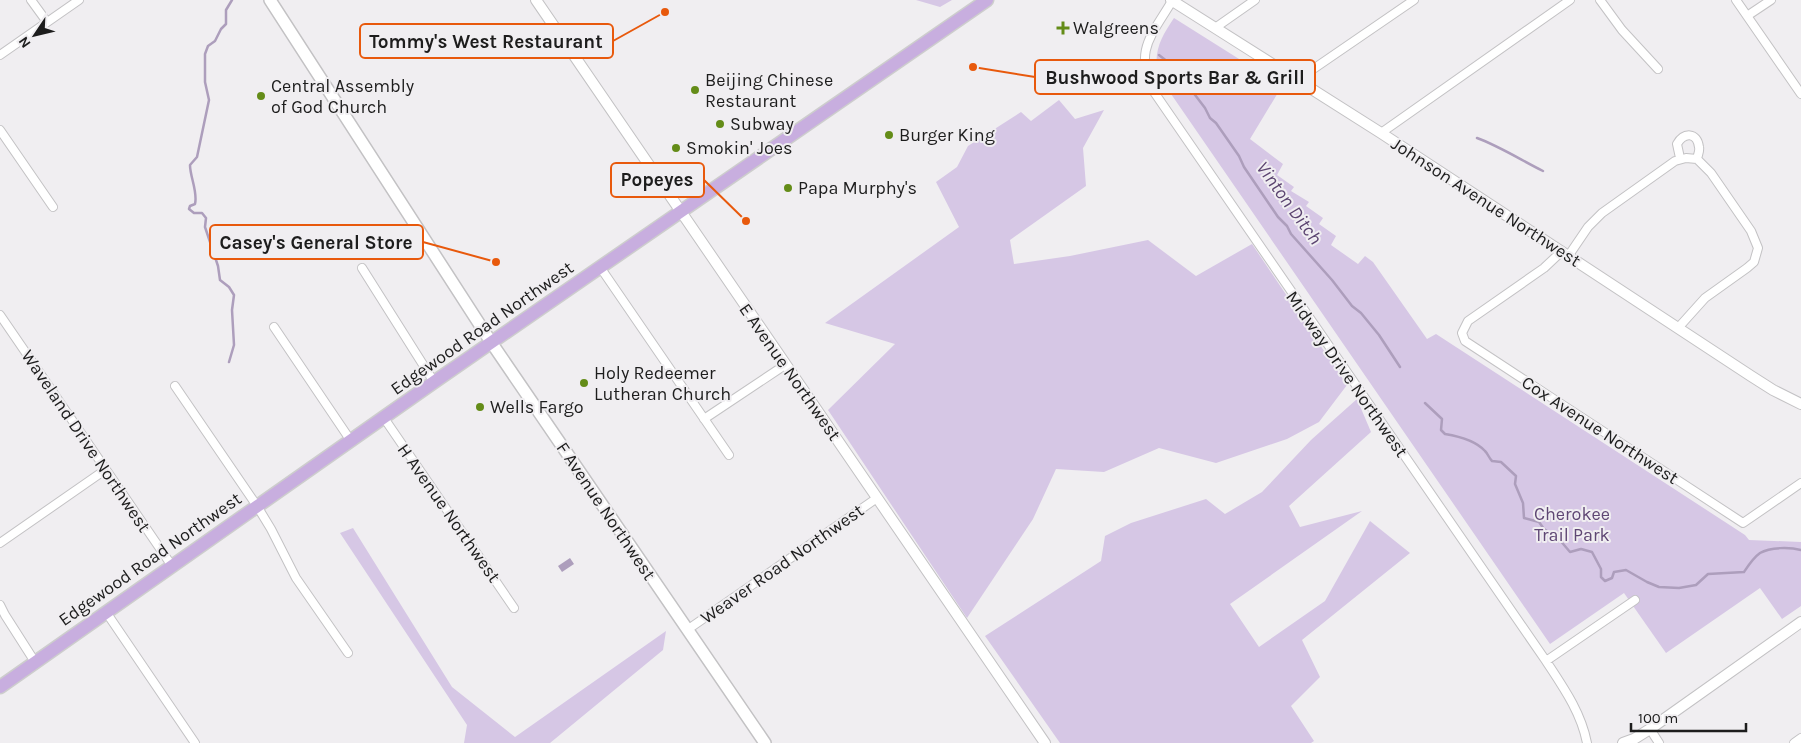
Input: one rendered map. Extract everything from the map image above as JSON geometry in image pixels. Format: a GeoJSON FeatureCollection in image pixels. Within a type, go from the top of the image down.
{"type":"FeatureCollection","features":[{"type":"Feature","properties":{"kind":"main road","name":"F Avenue Northwest"},"geometry":{"type":"LineString","coordinates":[[270,0],[491,342],[765,743]]}},
{"type":"Feature","properties":{"kind":"main road","name":"Edgewood Road Northwest"},"geometry":{"type":"LineString","coordinates":[[0,686],[491,342],[987,0]]}},
{"type":"Feature","properties":{"kind":"street"},"geometry":{"type":"LineString","coordinates":[[31,0],[47,22]]}},
{"type":"Feature","properties":{"kind":"street"},"geometry":{"type":"LineString","coordinates":[[0,55],[79,0]]}},
{"type":"Feature","properties":{"kind":"street","name":"E Avenue Northwest"},"geometry":{"type":"LineString","coordinates":[[536,0],[1045,743]]}},
{"type":"Feature","properties":{"kind":"street","name":"Johnson Avenue Northwest"},"geometry":{"type":"LineString","coordinates":[[1172,0],[1381,133],[1773,390],[1801,404]]}},
{"type":"Feature","properties":{"kind":"street","name":"Midway Drive Northwest"},"geometry":{"type":"LineString","coordinates":[[1172,0],[1147,41],[1144,64],[1147,79],[1154,92],[1546,661],[1576,710],[1584,728],[1587,743]]}},
{"type":"Feature","properties":{"kind":"street"},"geometry":{"type":"LineString","coordinates":[[1215,28],[1255,0]]}},
{"type":"Feature","properties":{"kind":"street"},"geometry":{"type":"LineString","coordinates":[[1299,82],[1306,74],[1414,0]]}},
{"type":"Feature","properties":{"kind":"street"},"geometry":{"type":"LineString","coordinates":[[1381,133],[1570,0]]}},
{"type":"Feature","properties":{"kind":"street"},"geometry":{"type":"LineString","coordinates":[[1600,0],[1622,30],[1658,69]]}},
{"type":"Feature","properties":{"kind":"street"},"geometry":{"type":"LineString","coordinates":[[1736,0],[1801,94]]}},
{"type":"Feature","properties":{"kind":"street"},"geometry":{"type":"LineString","coordinates":[[1747,16],[1770,0]]}},
{"type":"Feature","properties":{"kind":"street"},"geometry":{"type":"LineString","coordinates":[[0,130],[53,207]]}},
{"type":"Feature","properties":{"kind":"street"},"geometry":{"type":"LineString","coordinates":[[1680,158],[1677,144],[1685,135],[1696,139],[1700,151],[1697,159]]}},
{"type":"Feature","properties":{"kind":"street"},"geometry":{"type":"LineString","coordinates":[[1565,253],[1602,213],[1680,158],[1697,159],[1711,173],[1751,231],[1758,248],[1754,262],[1705,298],[1678,328]]}},
{"type":"Feature","properties":{"kind":"street","name":"Cox Avenue Northwest"},"geometry":{"type":"LineString","coordinates":[[1565,253],[1468,321],[1462,333],[1465,341],[1743,523],[1801,483]]}},
{"type":"Feature","properties":{"kind":"street"},"geometry":{"type":"LineString","coordinates":[[362,268],[434,382]]}},
{"type":"Feature","properties":{"kind":"street"},"geometry":{"type":"LineString","coordinates":[[600,268],[729,455]]}},
{"type":"Feature","properties":{"kind":"street","name":"Waveland Drive Northwest"},"geometry":{"type":"LineString","coordinates":[[0,315],[172,566]]}},
{"type":"Feature","properties":{"kind":"street"},"geometry":{"type":"LineString","coordinates":[[274,327],[351,441]]}},
{"type":"Feature","properties":{"kind":"street"},"geometry":{"type":"LineString","coordinates":[[704,419],[785,365]]}},
{"type":"Feature","properties":{"kind":"street"},"geometry":{"type":"LineString","coordinates":[[174,386],[272,529],[296,578],[348,653]]}},
{"type":"Feature","properties":{"kind":"street","name":"H Avenue Northwest"},"geometry":{"type":"LineString","coordinates":[[384,418],[514,608]]}},
{"type":"Feature","properties":{"kind":"street"},"geometry":{"type":"LineString","coordinates":[[0,543],[105,470]]}},
{"type":"Feature","properties":{"kind":"street","name":"Weaver Road Northwest"},"geometry":{"type":"LineString","coordinates":[[688,630],[877,498]]}},
{"type":"Feature","properties":{"kind":"street"},"geometry":{"type":"LineString","coordinates":[[1546,661],[1634,600]]}},
{"type":"Feature","properties":{"kind":"street"},"geometry":{"type":"LineString","coordinates":[[0,605],[35,662]]}},
{"type":"Feature","properties":{"kind":"street"},"geometry":{"type":"LineString","coordinates":[[106,612],[195,743]]}},
{"type":"Feature","properties":{"kind":"street"},"geometry":{"type":"LineString","coordinates":[[1623,743],[1634,739],[1650,729],[1801,622]]}},
{"type":"Feature","properties":{"kind":"street"},"geometry":{"type":"LineString","coordinates":[[1650,729],[1659,743]]}},
{"type":"Feature","properties":{"kind":"street"},"geometry":{"type":"LineString","coordinates":[[1794,743],[1801,738]]}},
{"type":"Feature","properties":{"kind":"green space"},"geometry":{"type":"Polygon","coordinates":[[[916,0],[952,0],[940,7],[916,0]]]}},
{"type":"Feature","properties":{"kind":"green space","name":"Cherokee Trail Park"},"geometry":{"type":"Polygon","coordinates":[[[1174,18],[1282,86],[1250,139],[1283,164],[1277,175],[1294,187],[1291,191],[1309,202],[1306,206],[1323,218],[1319,224],[1336,236],[1331,245],[1358,264],[1365,256],[1373,262],[1427,339],[1436,334],[1745,535],[1749,540],[1801,542],[1801,606],[1782,619],[1760,588],[1666,653],[1624,593],[1550,644],[1160,78],[1157,70],[1157,54],[1161,39],[1174,18]]]}},
{"type":"Feature","properties":{"kind":"green space"},"geometry":{"type":"Polygon","coordinates":[[[1059,100],[1075,119],[1104,110],[1083,148],[1086,186],[1010,240],[1014,264],[1070,256],[1148,240],[1196,276],[1252,244],[1347,385],[1319,422],[1287,439],[1216,463],[1159,448],[1104,472],[1056,469],[1033,519],[967,618],[828,410],[895,344],[825,323],[959,227],[936,182],[957,167],[968,146],[1021,112],[1031,121],[1059,100]]]}},
{"type":"Feature","properties":{"kind":"green space"},"geometry":{"type":"Polygon","coordinates":[[[1357,399],[1371,432],[1289,506],[1300,527],[1362,511],[1230,604],[1259,647],[1325,601],[1370,521],[1410,553],[1302,640],[1320,677],[1291,706],[1314,741],[1311,743],[1060,743],[985,636],[1101,561],[1105,536],[1131,523],[1206,499],[1225,514],[1262,492],[1311,440],[1357,399]]]}},
{"type":"Feature","properties":{"kind":"green space"},"geometry":{"type":"Polygon","coordinates":[[[353,528],[452,687],[515,737],[666,631],[663,650],[550,743],[464,743],[467,725],[340,533],[353,528]]]}},
{"type":"Feature","properties":{"kind":"shaded area"},"geometry":{"type":"Polygon","coordinates":[[[570,558],[574,564],[562,572],[558,566],[570,558]]]}},
{"type":"Feature","properties":{"kind":"waterway"},"geometry":{"type":"LineString","coordinates":[[229,362],[234,345],[232,310],[234,295],[229,287],[220,280],[218,266],[205,227],[206,218],[202,213],[194,213],[189,209],[190,206],[195,204],[196,199],[190,165],[197,157],[209,100],[205,82],[205,54],[208,46],[215,41],[226,24],[226,10],[232,0]]}},
{"type":"Feature","properties":{"kind":"waterway","name":"Vinton Ditch"},"geometry":{"type":"LineString","coordinates":[[1159,55],[1173,66],[1205,108],[1210,118],[1216,123],[1291,234],[1332,280],[1352,306],[1361,313],[1379,335],[1400,367]]}},
{"type":"Feature","properties":{"kind":"waterway"},"geometry":{"type":"LineString","coordinates":[[1477,138],[1543,171]]}},
{"type":"Feature","properties":{"kind":"waterway","name":"Vinton Ditch"},"geometry":{"type":"LineString","coordinates":[[1425,403],[1442,419],[1441,430],[1445,434],[1477,444],[1492,461],[1501,462],[1516,476],[1515,484],[1523,503],[1524,518],[1539,522],[1544,529],[1559,539],[1570,552],[1581,549],[1592,552],[1601,569],[1601,577],[1605,581],[1612,578],[1614,572],[1626,570],[1659,587],[1679,588],[1696,585],[1708,574],[1744,572],[1755,557],[1764,551],[1780,548],[1801,550]]}},
{"type":"Feature","properties":{"kind":"place","name":"Tommy's West Restaurant"},"geometry":{"type":"Point","coordinates":[665,12]}},
{"type":"Feature","properties":{"kind":"place","name":"Walgreens"},"geometry":{"type":"Point","coordinates":[1063,28]}},
{"type":"Feature","properties":{"kind":"place","name":"Bushwood Sports Bar & Grill"},"geometry":{"type":"Point","coordinates":[973,67]}},
{"type":"Feature","properties":{"kind":"place","name":"Beijing Chinese Restaurant"},"geometry":{"type":"Point","coordinates":[695,90]}},
{"type":"Feature","properties":{"kind":"place","name":"Central Assembly of God Church"},"geometry":{"type":"Point","coordinates":[261,96]}},
{"type":"Feature","properties":{"kind":"place","name":"Subway"},"geometry":{"type":"Point","coordinates":[720,124]}},
{"type":"Feature","properties":{"kind":"place","name":"Burger King"},"geometry":{"type":"Point","coordinates":[889,135]}},
{"type":"Feature","properties":{"kind":"place","name":"Smokin' Joes"},"geometry":{"type":"Point","coordinates":[676,148]}},
{"type":"Feature","properties":{"kind":"place","name":"Papa Murphy's"},"geometry":{"type":"Point","coordinates":[788,188]}},
{"type":"Feature","properties":{"kind":"place","name":"Popeyes"},"geometry":{"type":"Point","coordinates":[746,221]}},
{"type":"Feature","properties":{"kind":"place","name":"Casey's General Store"},"geometry":{"type":"Point","coordinates":[496,262]}},
{"type":"Feature","properties":{"kind":"place","name":"Holy Redeemer Lutheran Church"},"geometry":{"type":"Point","coordinates":[584,383]}},
{"type":"Feature","properties":{"kind":"place","name":"Wells Fargo"},"geometry":{"type":"Point","coordinates":[480,407]}}]}
